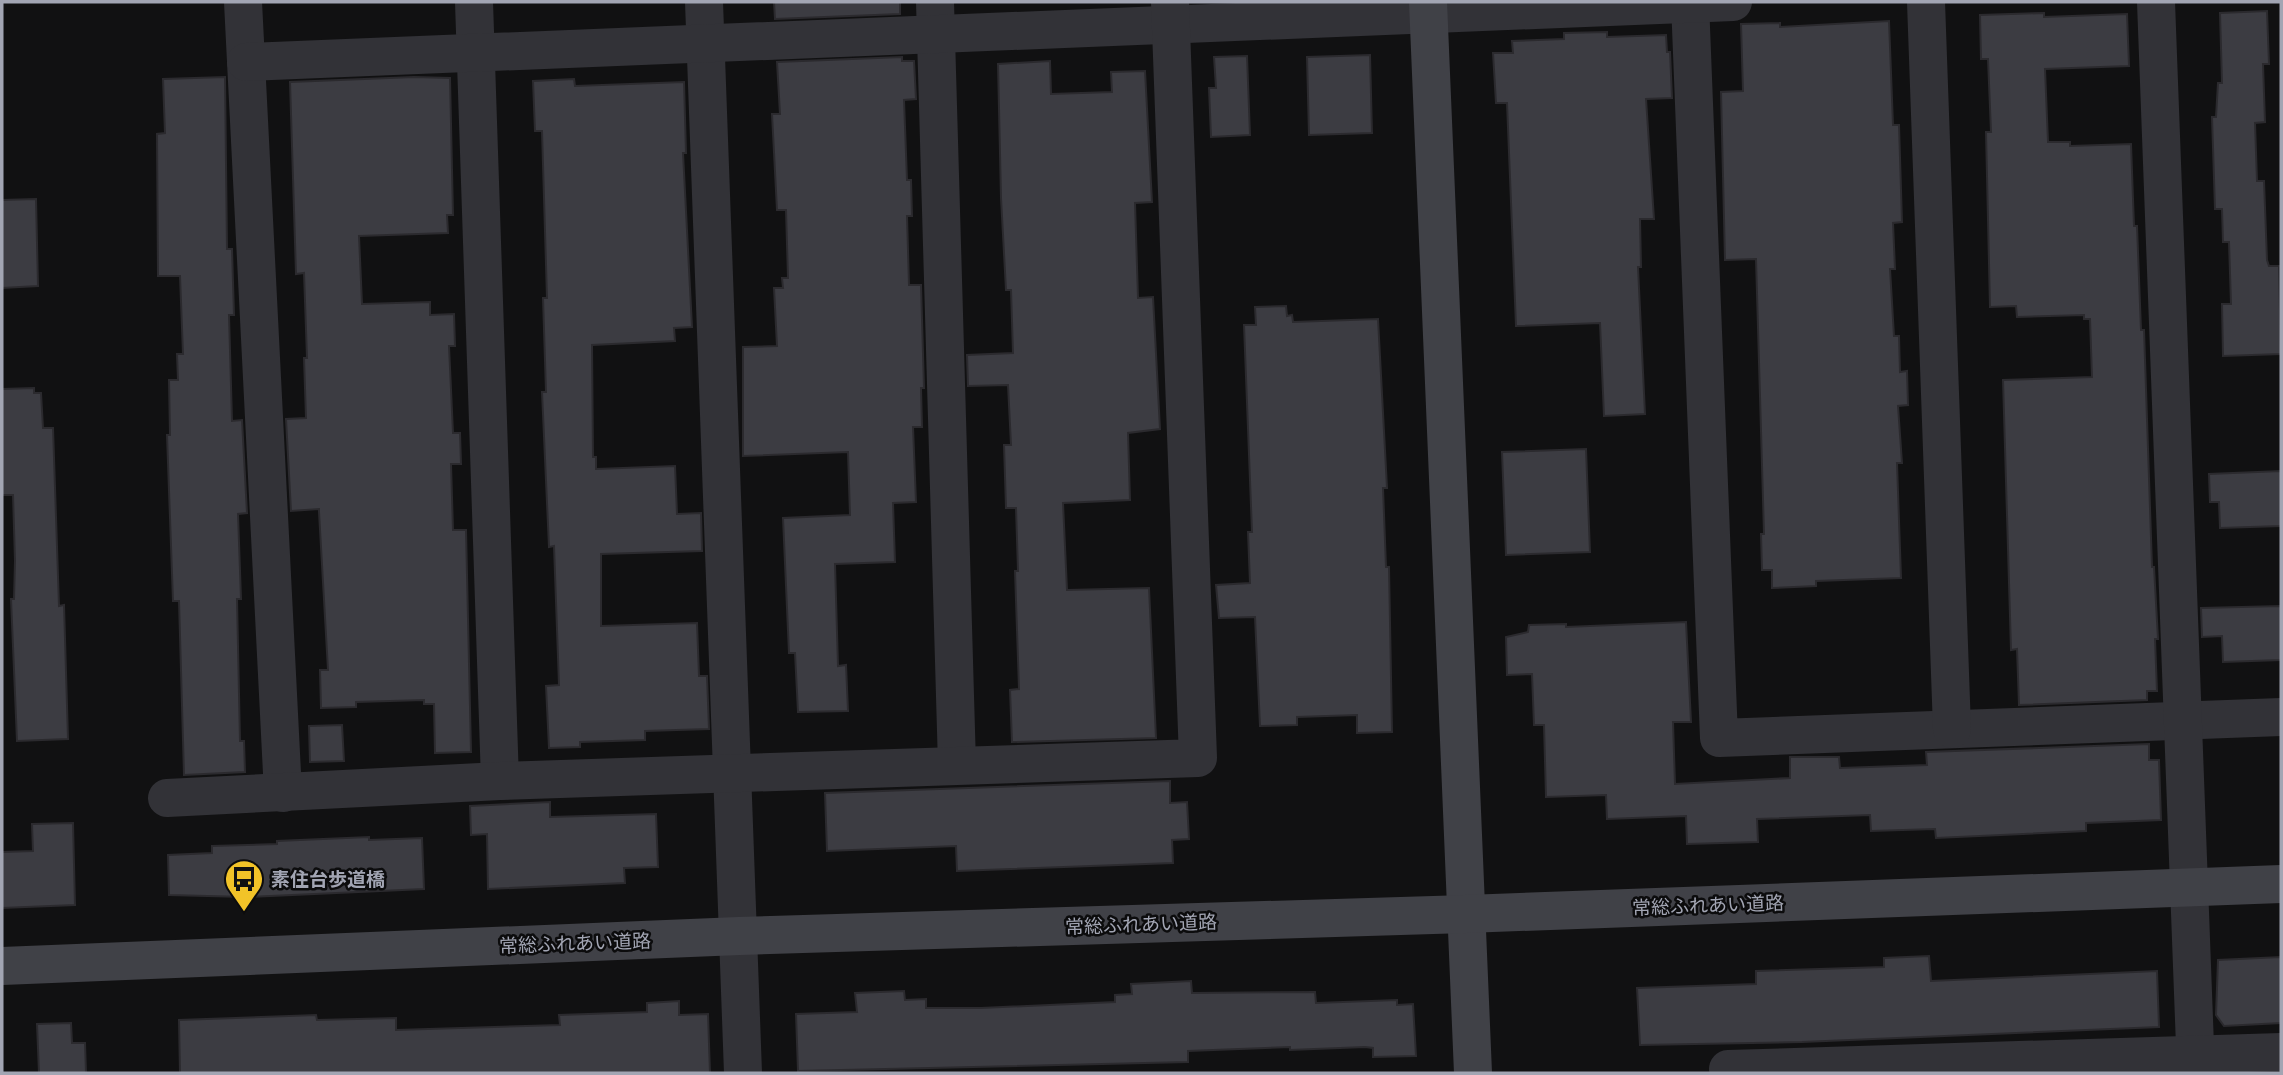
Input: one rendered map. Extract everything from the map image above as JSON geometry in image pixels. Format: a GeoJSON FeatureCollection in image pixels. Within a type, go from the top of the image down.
{"type":"FeatureCollection","features":[{"type":"Feature","properties":{"kind":"street"},"geometry":{"type":"LineString","coordinates":[[243,2],[283,793]]}},
{"type":"Feature","properties":{"kind":"street"},"geometry":{"type":"LineString","coordinates":[[474,2],[500,781]]}},
{"type":"Feature","properties":{"kind":"street"},"geometry":{"type":"LineString","coordinates":[[704,2],[743,1073]]}},
{"type":"Feature","properties":{"kind":"street"},"geometry":{"type":"LineString","coordinates":[[246,62],[705,43],[935,18],[1733,2]]}},
{"type":"Feature","properties":{"kind":"street"},"geometry":{"type":"LineString","coordinates":[[1926,2],[1952,729]]}},
{"type":"Feature","properties":{"kind":"street"},"geometry":{"type":"LineString","coordinates":[[2156,2],[2196,1064]]}},
{"type":"Feature","properties":{"kind":"street"},"geometry":{"type":"LineString","coordinates":[[1690,3],[1719,738],[2281,717]]}},
{"type":"Feature","properties":{"kind":"street"},"geometry":{"type":"LineString","coordinates":[[1428,8],[1473,1073]]}},
{"type":"Feature","properties":{"kind":"street"},"geometry":{"type":"LineString","coordinates":[[167,798],[500,781],[1198,758],[1170,13]]}},
{"type":"Feature","properties":{"kind":"street"},"geometry":{"type":"LineString","coordinates":[[935,18],[957,765]]}},
{"type":"Feature","properties":{"kind":"street","name":"常総ふれあい道路"},"geometry":{"type":"LineString","coordinates":[[2,966],[739,936],[1466,914],[2190,885],[2281,884]]}},
{"type":"Feature","properties":{"kind":"street"},"geometry":{"type":"LineString","coordinates":[[1729,1073],[1728,1069],[2196,1064],[2281,1052]]}},
{"type":"Feature","properties":{"kind":"building"},"geometry":{"type":"Polygon","coordinates":[[[774,2],[900,2],[900,14],[775,19],[774,2]]]}},
{"type":"Feature","properties":{"kind":"building"},"geometry":{"type":"Polygon","coordinates":[[[2267,11],[2269,64],[2263,64],[2265,122],[2255,123],[2257,181],[2264,181],[2267,260],[2269,266],[2279,266],[2281,354],[2223,356],[2222,304],[2231,304],[2229,242],[2223,242],[2222,209],[2215,209],[2212,117],[2216,117],[2218,83],[2222,83],[2220,13],[2267,11]]]}},
{"type":"Feature","properties":{"kind":"building"},"geometry":{"type":"Polygon","coordinates":[[[2044,13],[2044,17],[2127,14],[2129,66],[2045,69],[2048,142],[2070,142],[2070,146],[2131,144],[2141,330],[2144,330],[2152,567],[2158,639],[2155,639],[2157,691],[2147,691],[2147,700],[2019,705],[2017,649],[2011,650],[2003,380],[2092,377],[2090,319],[2084,319],[2084,315],[2017,317],[2016,306],[1990,307],[1986,132],[1991,132],[1988,59],[1981,59],[1980,15],[2044,13]]]}},
{"type":"Feature","properties":{"kind":"building"},"geometry":{"type":"Polygon","coordinates":[[[1889,21],[1893,125],[1899,125],[1902,222],[1893,223],[1895,269],[1890,269],[1894,336],[1899,336],[1900,372],[1907,371],[1908,405],[1898,406],[1902,463],[1897,463],[1901,578],[1816,581],[1816,586],[1772,588],[1772,570],[1762,570],[1761,534],[1764,534],[1756,259],[1725,260],[1721,92],[1743,91],[1741,24],[1780,23],[1780,27],[1889,21]]]}},
{"type":"Feature","properties":{"kind":"building"},"geometry":{"type":"Polygon","coordinates":[[[1607,32],[1607,37],[1666,35],[1667,52],[1670,52],[1672,98],[1646,99],[1654,219],[1640,219],[1641,267],[1638,267],[1645,414],[1604,416],[1600,323],[1516,326],[1507,103],[1496,103],[1493,53],[1513,53],[1512,41],[1564,39],[1564,33],[1607,32]]]}},
{"type":"Feature","properties":{"kind":"building"},"geometry":{"type":"Polygon","coordinates":[[[1370,55],[1372,133],[1309,135],[1307,57],[1370,55]]]}},
{"type":"Feature","properties":{"kind":"building"},"geometry":{"type":"Polygon","coordinates":[[[1247,56],[1250,135],[1211,137],[1209,88],[1216,88],[1214,57],[1247,56]]]}},
{"type":"Feature","properties":{"kind":"building"},"geometry":{"type":"Polygon","coordinates":[[[902,57],[902,61],[914,61],[916,99],[904,100],[907,180],[911,180],[912,216],[907,216],[909,285],[921,285],[924,388],[921,388],[922,427],[913,427],[916,502],[893,503],[895,562],[835,564],[838,666],[846,665],[848,711],[798,712],[795,653],[789,653],[783,518],[850,515],[848,452],[743,456],[743,347],[777,346],[774,288],[783,288],[782,278],[788,278],[786,210],[777,210],[772,114],[780,114],[777,62],[902,57]]]}},
{"type":"Feature","properties":{"kind":"building"},"geometry":{"type":"Polygon","coordinates":[[[1050,61],[1051,94],[1112,92],[1111,72],[1145,71],[1152,202],[1135,203],[1138,298],[1153,297],[1160,429],[1128,433],[1130,500],[1063,503],[1067,590],[1149,588],[1156,738],[1012,742],[1010,690],[1019,689],[1015,571],[1018,571],[1016,508],[1006,508],[1004,445],[1011,445],[1008,385],[968,386],[967,355],[1013,353],[1011,290],[1006,290],[1001,198],[998,64],[1050,61]]]}},
{"type":"Feature","properties":{"kind":"building"},"geometry":{"type":"Polygon","coordinates":[[[225,77],[227,249],[232,249],[234,315],[229,315],[232,421],[242,420],[247,513],[238,514],[241,599],[237,599],[240,741],[244,741],[245,772],[184,775],[179,601],[173,601],[167,435],[170,435],[169,380],[178,380],[177,354],[183,354],[180,276],[158,276],[157,134],[165,133],[163,79],[225,77]]]}},
{"type":"Feature","properties":{"kind":"building"},"geometry":{"type":"Polygon","coordinates":[[[450,78],[453,215],[447,215],[448,233],[359,236],[362,304],[430,302],[430,315],[454,314],[455,346],[449,346],[453,433],[460,433],[461,464],[451,464],[453,530],[466,530],[471,752],[435,753],[434,704],[424,704],[424,700],[356,702],[356,707],[321,708],[320,670],[328,670],[319,509],[291,511],[286,419],[306,418],[304,358],[307,358],[304,273],[296,274],[290,82],[450,78]]]}},
{"type":"Feature","properties":{"kind":"building"},"geometry":{"type":"Polygon","coordinates":[[[574,79],[575,86],[684,82],[686,153],[683,153],[692,327],[674,328],[675,341],[592,345],[593,457],[596,457],[596,469],[675,466],[677,514],[701,513],[702,551],[601,554],[601,626],[697,623],[699,676],[707,676],[709,729],[645,731],[645,740],[580,742],[580,747],[549,748],[546,686],[559,685],[554,546],[549,547],[542,392],[546,392],[543,298],[547,298],[542,131],[535,131],[533,81],[574,79]]]}},
{"type":"Feature","properties":{"kind":"building"},"geometry":{"type":"Polygon","coordinates":[[[36,199],[38,286],[2,288],[2,200],[36,199]]]}},
{"type":"Feature","properties":{"kind":"building"},"geometry":{"type":"Polygon","coordinates":[[[1286,306],[1287,316],[1292,315],[1293,322],[1378,319],[1387,488],[1383,488],[1386,567],[1389,567],[1392,732],[1357,733],[1357,715],[1297,717],[1297,725],[1260,726],[1255,617],[1219,618],[1216,585],[1250,583],[1248,532],[1252,532],[1244,325],[1256,325],[1255,307],[1286,306]]]}},
{"type":"Feature","properties":{"kind":"building"},"geometry":{"type":"Polygon","coordinates":[[[34,388],[34,393],[41,393],[43,428],[53,428],[59,606],[64,605],[68,739],[17,741],[11,599],[14,599],[15,561],[13,495],[2,495],[2,389],[34,388]]]}},
{"type":"Feature","properties":{"kind":"building"},"geometry":{"type":"Polygon","coordinates":[[[1586,449],[1590,552],[1506,555],[1502,452],[1586,449]]]}},
{"type":"Feature","properties":{"kind":"building"},"geometry":{"type":"Polygon","coordinates":[[[2281,471],[2281,526],[2220,528],[2219,502],[2210,502],[2209,474],[2281,471]]]}},
{"type":"Feature","properties":{"kind":"building"},"geometry":{"type":"Polygon","coordinates":[[[2281,606],[2281,660],[2223,662],[2222,636],[2202,637],[2201,608],[2281,606]]]}},
{"type":"Feature","properties":{"kind":"building"},"geometry":{"type":"Polygon","coordinates":[[[1686,622],[1691,722],[1673,722],[1675,784],[1790,778],[1790,757],[1839,757],[1840,768],[1927,765],[1926,752],[2149,744],[2149,760],[2159,760],[2161,820],[2086,823],[2086,831],[1936,838],[1935,829],[1871,831],[1870,815],[1757,819],[1758,842],[1687,844],[1686,816],[1607,819],[1606,795],[1546,797],[1544,725],[1534,725],[1532,674],[1507,675],[1506,637],[1528,632],[1529,625],[1566,624],[1566,627],[1686,622]]]}},
{"type":"Feature","properties":{"kind":"building"},"geometry":{"type":"Polygon","coordinates":[[[342,725],[344,761],[310,762],[309,726],[342,725]]]}},
{"type":"Feature","properties":{"kind":"building"},"geometry":{"type":"Polygon","coordinates":[[[1170,781],[1170,803],[1187,802],[1189,839],[1172,840],[1173,863],[957,871],[956,846],[827,851],[825,793],[1170,781]]]}},
{"type":"Feature","properties":{"kind":"building"},"geometry":{"type":"Polygon","coordinates":[[[550,802],[550,817],[656,814],[658,867],[624,868],[625,883],[488,889],[487,834],[471,835],[470,806],[550,802]]]}},
{"type":"Feature","properties":{"kind":"building"},"geometry":{"type":"Polygon","coordinates":[[[73,823],[75,905],[2,908],[2,852],[33,851],[32,824],[73,823]]]}},
{"type":"Feature","properties":{"kind":"building"},"geometry":{"type":"Polygon","coordinates":[[[369,837],[369,840],[422,838],[424,889],[246,897],[169,895],[168,855],[212,853],[212,846],[369,837]]]}},
{"type":"Feature","properties":{"kind":"building"},"geometry":{"type":"Polygon","coordinates":[[[1929,956],[1931,981],[2157,971],[2159,1027],[1802,1042],[1640,1045],[1637,988],[1756,984],[1756,971],[1884,967],[1884,958],[1929,956]]]}},
{"type":"Feature","properties":{"kind":"building"},"geometry":{"type":"Polygon","coordinates":[[[2281,957],[2281,1023],[2224,1026],[2216,1015],[2218,960],[2281,957]]]}},
{"type":"Feature","properties":{"kind":"building"},"geometry":{"type":"Polygon","coordinates":[[[1191,981],[1192,993],[1315,992],[1316,1003],[1397,1000],[1397,1005],[1413,1004],[1416,1056],[1373,1057],[1373,1048],[1365,1047],[1290,1050],[1290,1047],[1188,1051],[1188,1062],[798,1071],[796,1014],[857,1012],[855,993],[904,991],[905,1000],[926,999],[926,1008],[981,1008],[1115,1002],[1115,995],[1132,994],[1131,984],[1191,981]]]}},
{"type":"Feature","properties":{"kind":"building"},"geometry":{"type":"Polygon","coordinates":[[[679,1001],[679,1015],[708,1014],[710,1073],[180,1073],[179,1020],[316,1015],[317,1020],[396,1018],[396,1030],[560,1025],[559,1015],[647,1012],[647,1003],[679,1001]]]}},
{"type":"Feature","properties":{"kind":"building"},"geometry":{"type":"Polygon","coordinates":[[[71,1023],[72,1043],[85,1043],[86,1073],[39,1073],[37,1024],[71,1023]]]}},
{"type":"Feature","properties":{"kind":"place","name":"素住台歩道橋"},"geometry":{"type":"Point","coordinates":[244,913]}}]}
